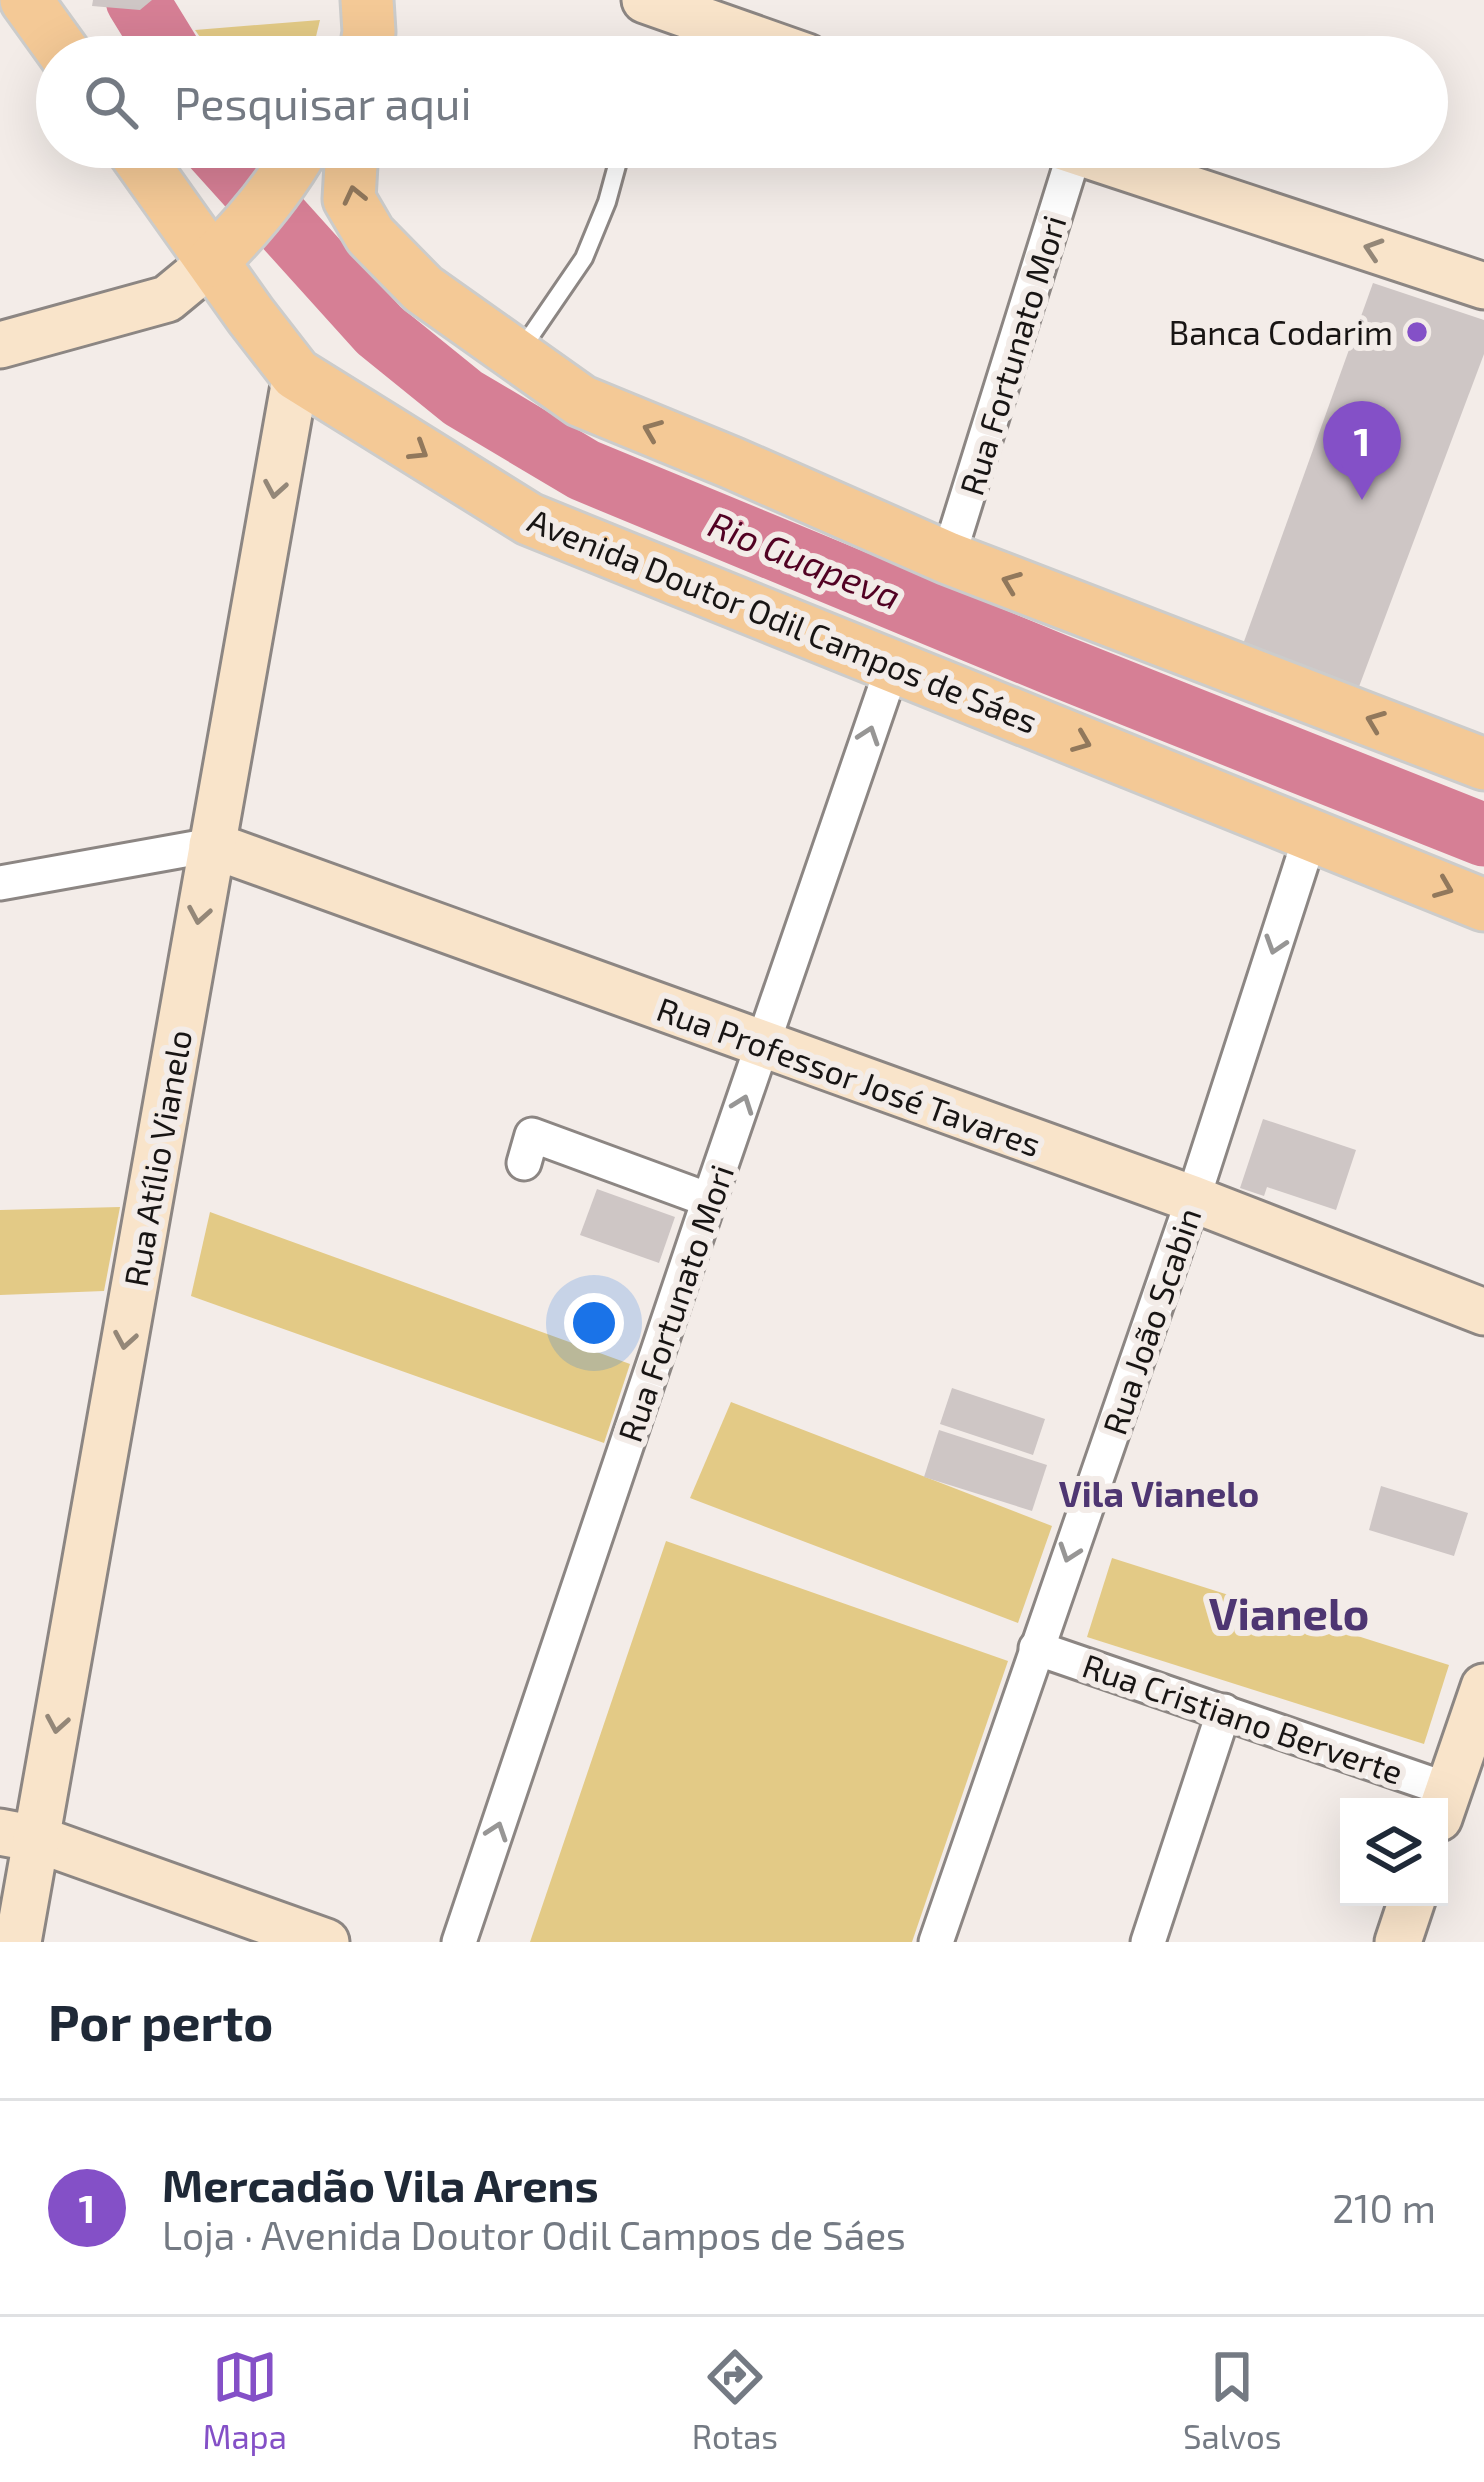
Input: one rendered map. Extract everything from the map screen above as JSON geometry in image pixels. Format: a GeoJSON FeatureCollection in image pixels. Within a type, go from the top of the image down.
{"type":"FeatureCollection","features":[{"type":"Feature","properties":{"kind":"main road"},"geometry":{"type":"LineString","coordinates":[[26,0],[52,36]]}},
{"type":"Feature","properties":{"kind":"main road","name":"Avenida Doutor Odil Campos de Sáes"},"geometry":{"type":"LineString","coordinates":[[150,168],[224,250],[296,374],[529,519],[1484,905]]}},
{"type":"Feature","properties":{"kind":"main road"},"geometry":{"type":"LineString","coordinates":[[224,250],[288,168]]}},
{"type":"Feature","properties":{"kind":"main road"},"geometry":{"type":"LineString","coordinates":[[351,168],[349,199],[370,236],[423,289],[581,400],[948,558],[1484,764]]}},
{"type":"Feature","properties":{"kind":"street"},"geometry":{"type":"LineString","coordinates":[[645,0],[747,36]]}},
{"type":"Feature","properties":{"kind":"street","name":"Rua Fortunato Mori"},"geometry":{"type":"LineString","coordinates":[[948,558],[1063,168]]}},
{"type":"Feature","properties":{"kind":"street"},"geometry":{"type":"LineString","coordinates":[[1127,168],[1484,286]]}},
{"type":"Feature","properties":{"kind":"street"},"geometry":{"type":"LineString","coordinates":[[0,345],[166,299],[224,250]]}},
{"type":"Feature","properties":{"kind":"street","name":"Rua Atílio Vianelo"},"geometry":{"type":"LineString","coordinates":[[18,1942],[18,1835],[212,844],[296,374]]}},
{"type":"Feature","properties":{"kind":"street","name":"Rua Fortunato Mori"},"geometry":{"type":"LineString","coordinates":[[460,1942],[892,665]]}},
{"type":"Feature","properties":{"kind":"street","name":"Rua João Scabin"},"geometry":{"type":"LineString","coordinates":[[936,1942],[1193,1199],[1311,834]]}},
{"type":"Feature","properties":{"kind":"street"},"geometry":{"type":"LineString","coordinates":[[0,883],[212,844]]}},
{"type":"Feature","properties":{"kind":"street","name":"Rua Professor José Tavares"},"geometry":{"type":"LineString","coordinates":[[212,844],[1193,1199],[1484,1312]]}},
{"type":"Feature","properties":{"kind":"street"},"geometry":{"type":"LineString","coordinates":[[524,1163],[532,1135],[709,1200]]}},
{"type":"Feature","properties":{"kind":"street","name":"Rua Cristiano Berverte"},"geometry":{"type":"LineString","coordinates":[[1036,1648],[1224,1711],[1430,1798]]}},
{"type":"Feature","properties":{"kind":"street"},"geometry":{"type":"LineString","coordinates":[[1446,1798],[1484,1687]]}},
{"type":"Feature","properties":{"kind":"street"},"geometry":{"type":"LineString","coordinates":[[1148,1942],[1224,1711]]}},
{"type":"Feature","properties":{"kind":"street"},"geometry":{"type":"LineString","coordinates":[[18,1835],[326,1942]]}},
{"type":"Feature","properties":{"kind":"street"},"geometry":{"type":"LineString","coordinates":[[1398,1942],[1410,1906]]}},
{"type":"Feature","properties":{"kind":"lane"},"geometry":{"type":"LineString","coordinates":[[517,356],[584,258],[616,168]]}},
{"type":"Feature","properties":{"kind":"shaded area"},"geometry":{"type":"Polygon","coordinates":[[[320,20],[316,36],[199,36],[195,30],[320,20]]]}},
{"type":"Feature","properties":{"kind":"shaded area"},"geometry":{"type":"Polygon","coordinates":[[[120,1207],[104,1291],[0,1295],[0,1210],[120,1207]]]}},
{"type":"Feature","properties":{"kind":"shaded area"},"geometry":{"type":"Polygon","coordinates":[[[210,1212],[630,1364],[604,1443],[191,1296],[210,1212]]]}},
{"type":"Feature","properties":{"kind":"shaded area"},"geometry":{"type":"Polygon","coordinates":[[[731,1402],[1052,1526],[1018,1623],[690,1498],[731,1402]]]}},
{"type":"Feature","properties":{"kind":"shaded area"},"geometry":{"type":"Polygon","coordinates":[[[666,1541],[1008,1661],[912,1942],[530,1942],[666,1541]]]}},
{"type":"Feature","properties":{"kind":"shaded area"},"geometry":{"type":"Polygon","coordinates":[[[1112,1558],[1449,1665],[1424,1744],[1087,1637],[1112,1558]]]}},
{"type":"Feature","properties":{"kind":"building"},"geometry":{"type":"Polygon","coordinates":[[[93,0],[152,0],[140,10],[92,6],[93,0]]]}},
{"type":"Feature","properties":{"kind":"building"},"geometry":{"type":"Polygon","coordinates":[[[1373,283],[1484,320],[1484,354],[1357,692],[1242,647],[1373,283]]]}},
{"type":"Feature","properties":{"kind":"building"},"geometry":{"type":"Polygon","coordinates":[[[1263,1119],[1356,1150],[1336,1210],[1267,1187],[1264,1196],[1240,1188],[1263,1119]]]}},
{"type":"Feature","properties":{"kind":"building"},"geometry":{"type":"Polygon","coordinates":[[[597,1189],[675,1217],[659,1263],[580,1235],[597,1189]]]}},
{"type":"Feature","properties":{"kind":"building"},"geometry":{"type":"Polygon","coordinates":[[[952,1388],[1045,1419],[1033,1455],[940,1424],[952,1388]]]}},
{"type":"Feature","properties":{"kind":"building"},"geometry":{"type":"Polygon","coordinates":[[[939,1430],[1047,1465],[1032,1511],[924,1477],[939,1430]]]}},
{"type":"Feature","properties":{"kind":"building"},"geometry":{"type":"Polygon","coordinates":[[[1381,1486],[1468,1513],[1454,1556],[1369,1530],[1381,1486]]]}},
{"type":"Feature","properties":{"kind":"waterway","name":"Rio Guapeva"},"geometry":{"type":"LineString","coordinates":[[137,0],[159,36]]}},
{"type":"Feature","properties":{"kind":"waterway","name":"Rio Guapeva"},"geometry":{"type":"LineString","coordinates":[[233,168],[379,330],[463,398],[584,470],[1484,835]]}},
{"type":"Feature","properties":{"kind":"place","name":"Banca Codarim"},"geometry":{"type":"Point","coordinates":[1417,332]}},
{"type":"Feature","properties":{"kind":"place","name":"Mercadão Vila Arens"},"geometry":{"type":"Point","coordinates":[1362,500]}},
{"type":"Feature","properties":{"kind":"district","name":"Vila Vianelo"},"geometry":{"type":"Point","coordinates":[1159,1492]}},
{"type":"Feature","properties":{"kind":"district","name":"Vianelo"},"geometry":{"type":"Point","coordinates":[1289,1612]}}]}
